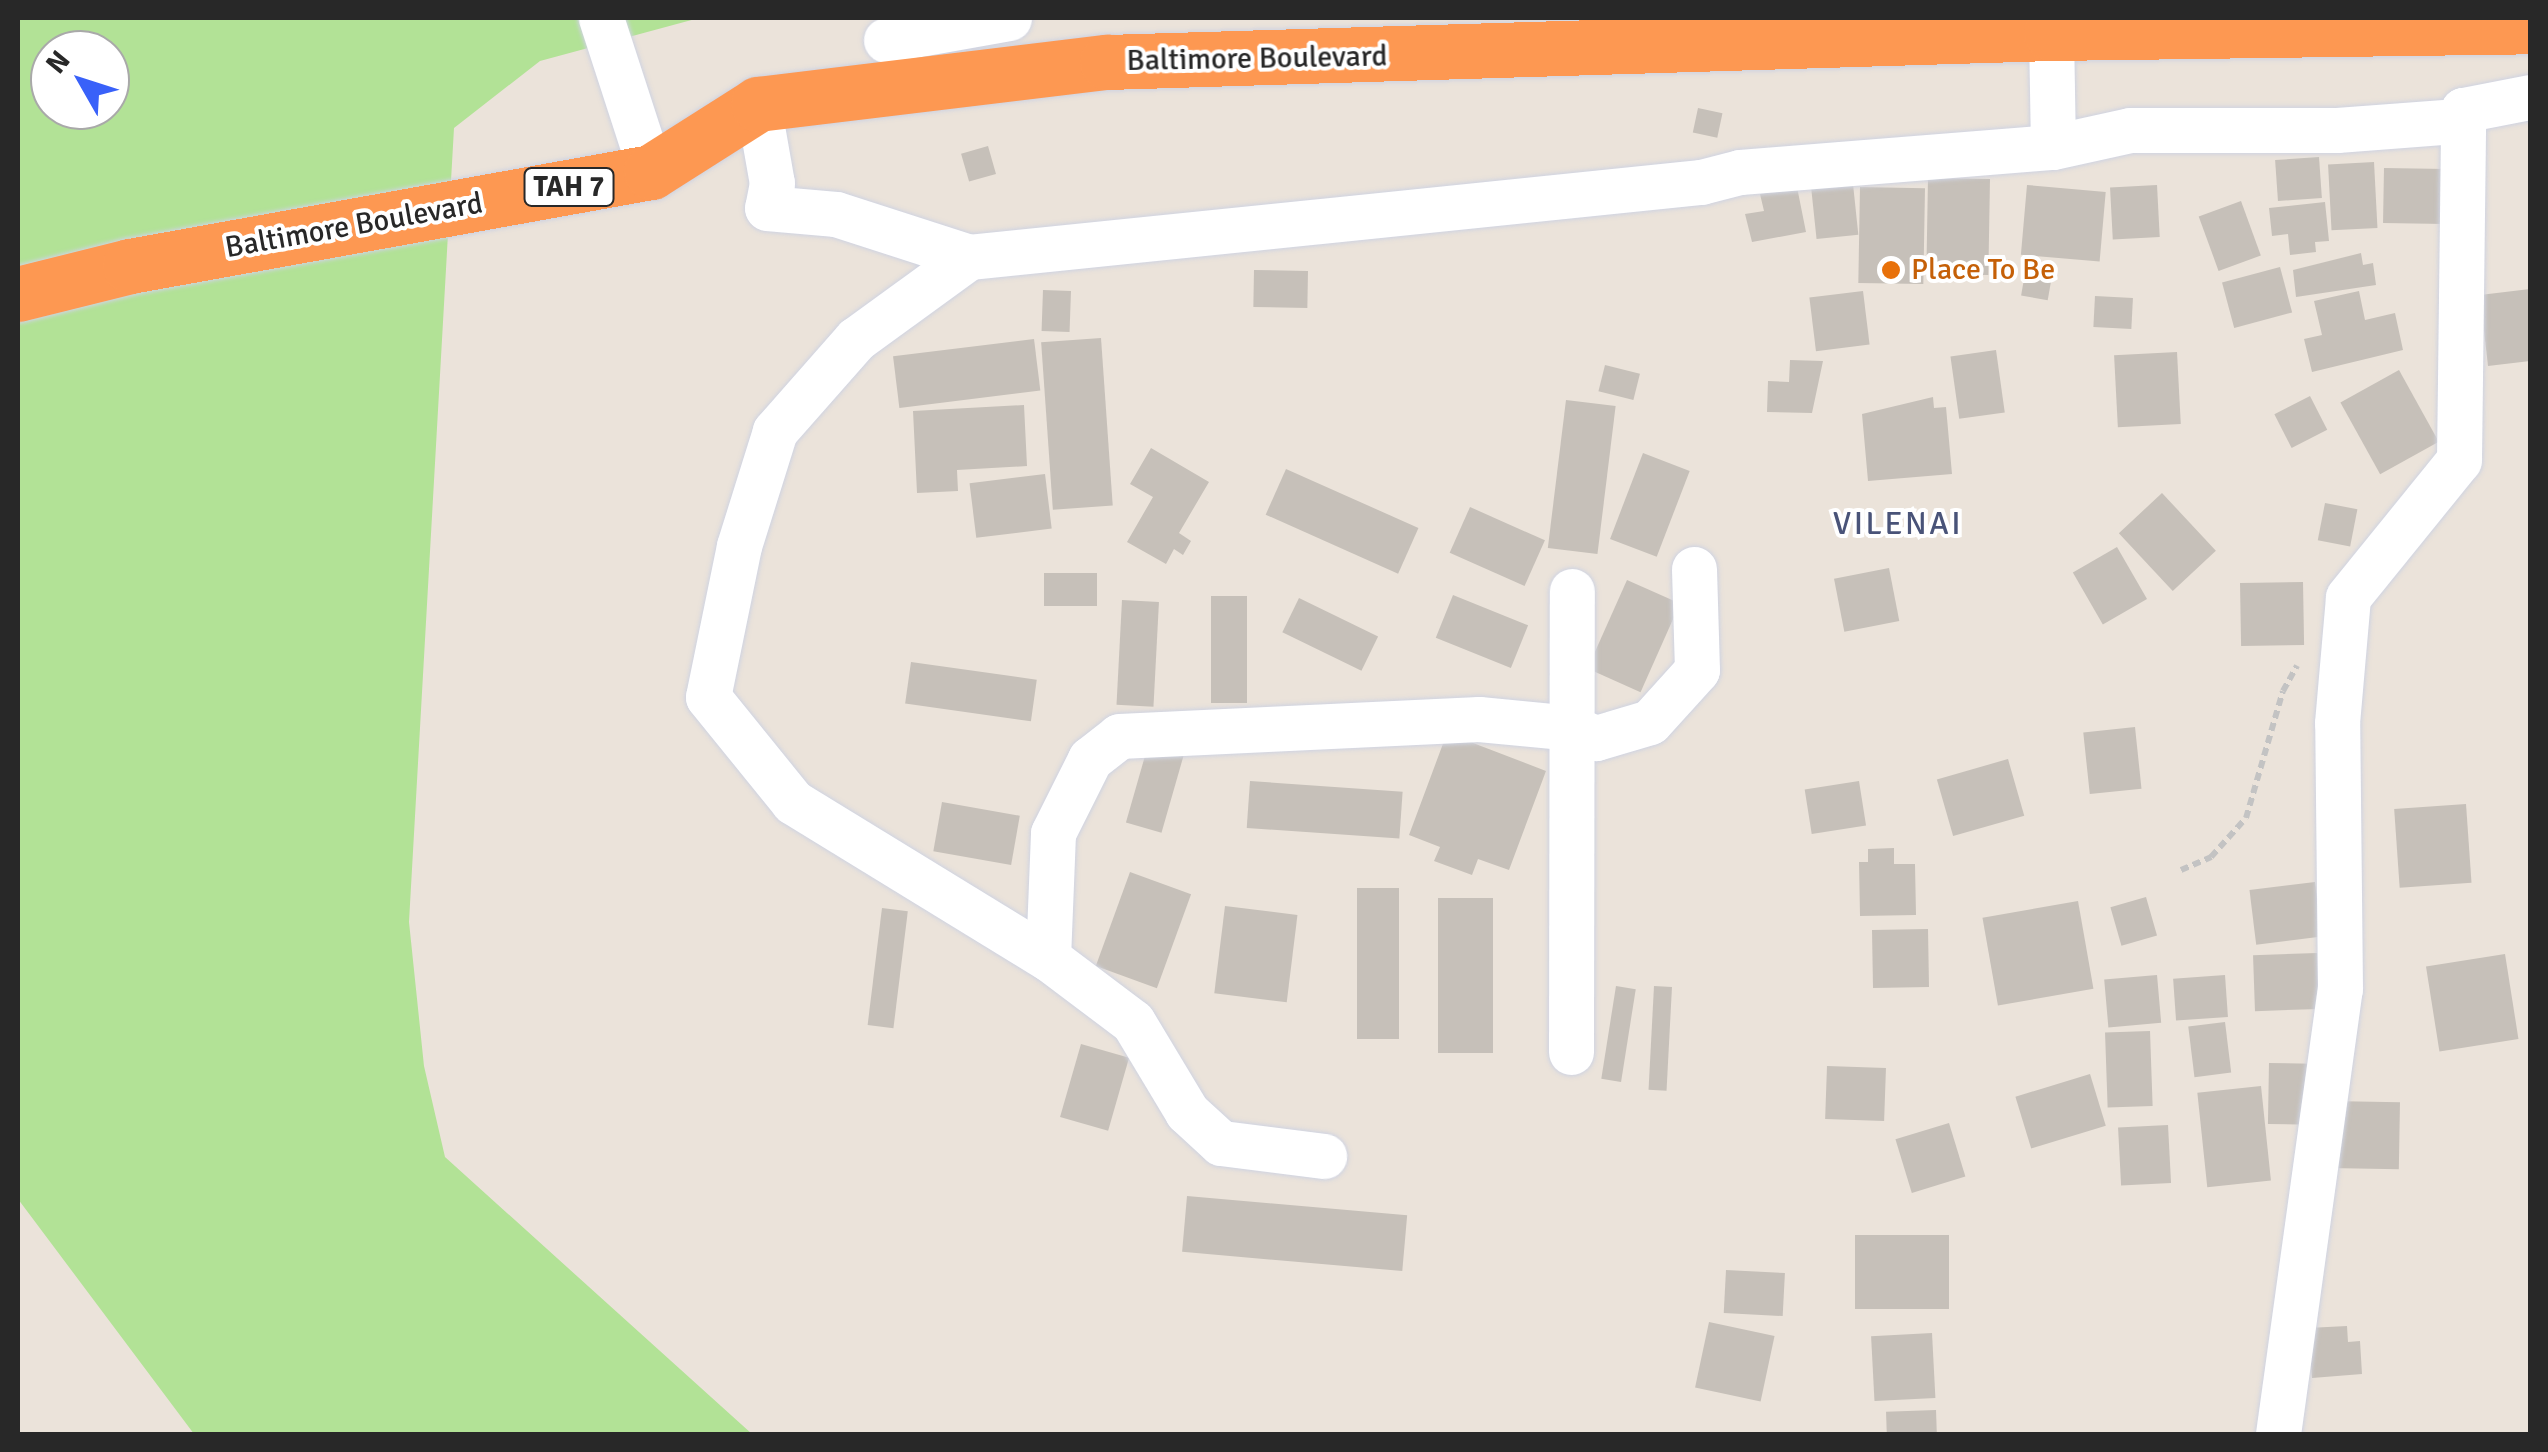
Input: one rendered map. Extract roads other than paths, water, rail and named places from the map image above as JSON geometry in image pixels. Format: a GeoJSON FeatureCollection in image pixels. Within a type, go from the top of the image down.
{"type":"FeatureCollection","features":[{"type":"Feature","properties":{"kind":"highway","name":"Baltimore Boulevard"},"geometry":{"type":"LineString","coordinates":[[18,294],[130,266],[651,172],[758,104],[1108,62],[2051,33],[2530,26]]}},
{"type":"Feature","properties":{"kind":"street"},"geometry":{"type":"LineString","coordinates":[[601,18],[651,172]]}},
{"type":"Feature","properties":{"kind":"street"},"geometry":{"type":"LineString","coordinates":[[886,40],[1008,18]]}},
{"type":"Feature","properties":{"kind":"street"},"geometry":{"type":"LineString","coordinates":[[2051,33],[2052,148]]}},
{"type":"Feature","properties":{"kind":"street"},"geometry":{"type":"LineString","coordinates":[[2463,110],[2530,96]]}},
{"type":"Feature","properties":{"kind":"street"},"geometry":{"type":"LineString","coordinates":[[758,104],[772,183],[767,208],[836,214],[969,257],[1955,150],[2052,148],[2130,130],[2337,130],[2458,120],[2463,110]]}},
{"type":"Feature","properties":{"kind":"street"},"geometry":{"type":"LineString","coordinates":[[2278,1434],[2340,989],[2337,722],[2348,597],[2458,460],[2463,110]]}},
{"type":"Feature","properties":{"kind":"street"},"geometry":{"type":"LineString","coordinates":[[969,257],[856,339],[775,431],[739,546],[708,697],[793,802],[1048,958],[1133,1022],[1187,1112],[1220,1143],[1324,1156]]}},
{"type":"Feature","properties":{"kind":"street"},"geometry":{"type":"LineString","coordinates":[[1048,958],[1053,832],[1090,759],[1119,736],[1479,719],[1572,728],[1596,738],[1650,722],[1697,670],[1694,569]]}},
{"type":"Feature","properties":{"kind":"street"},"geometry":{"type":"LineString","coordinates":[[1571,1052],[1572,590]]}},
{"type":"Feature","properties":{"kind":"place","name":"Place To Be"},"geometry":{"type":"Point","coordinates":[1891,270]}},
{"type":"Feature","properties":{"kind":"district","name":"VILENAI"},"geometry":{"type":"Point","coordinates":[1898,524]}}]}
